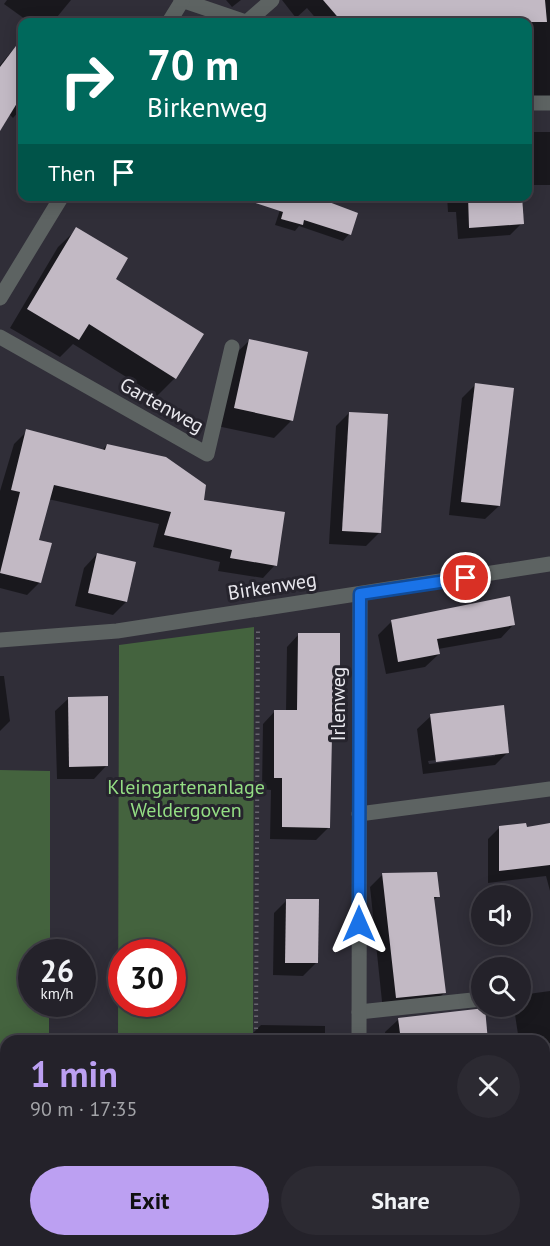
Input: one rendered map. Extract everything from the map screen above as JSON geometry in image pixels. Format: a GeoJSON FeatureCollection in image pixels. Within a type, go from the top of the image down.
{"type":"FeatureCollection","features":[{"type":"Feature","properties":{"kind":"street"},"geometry":{"type":"LineString","coordinates":[[171,18],[182,0],[235,18]]}},
{"type":"Feature","properties":{"kind":"street"},"geometry":{"type":"LineString","coordinates":[[252,18],[272,0]]}},
{"type":"Feature","properties":{"kind":"street"},"geometry":{"type":"LineString","coordinates":[[532,103],[550,103]]}},
{"type":"Feature","properties":{"kind":"street"},"geometry":{"type":"LineString","coordinates":[[0,298],[59,201]]}},
{"type":"Feature","properties":{"kind":"street","name":"Gartenweg"},"geometry":{"type":"LineString","coordinates":[[0,338],[207,454],[232,347]]}},
{"type":"Feature","properties":{"kind":"street","name":"Birkenweg"},"geometry":{"type":"LineString","coordinates":[[0,640],[117,631],[550,564]]}},
{"type":"Feature","properties":{"kind":"street","name":"Irlenweg"},"geometry":{"type":"LineString","coordinates":[[359,1035],[360,594]]}},
{"type":"Feature","properties":{"kind":"street"},"geometry":{"type":"LineString","coordinates":[[359,814],[550,789]]}},
{"type":"Feature","properties":{"kind":"street"},"geometry":{"type":"LineString","coordinates":[[359,1012],[471,1000]]}},
{"type":"Feature","properties":{"kind":"path"},"geometry":{"type":"LineString","coordinates":[[256,1035],[258,609]]}},
{"type":"Feature","properties":{"kind":"green space","name":"Kleingartenanlage Weldergoven"},"geometry":{"type":"Polygon","coordinates":[[[254,627],[253,1035],[118,1035],[118,1017],[186,1017],[186,939],[118,939],[119,645],[254,627]]]}},
{"type":"Feature","properties":{"kind":"green space"},"geometry":{"type":"Polygon","coordinates":[[[0,770],[50,771],[50,939],[18,939],[18,1017],[49,1017],[49,1035],[0,1035],[0,770]]]}},
{"type":"Feature","properties":{"kind":"building"},"geometry":{"type":"Polygon","coordinates":[[[323,0],[545,0],[547,22],[532,22],[532,18],[339,18],[323,0]]]}},
{"type":"Feature","properties":{"kind":"building"},"geometry":{"type":"Polygon","coordinates":[[[18,43],[18,102],[0,131],[0,67],[18,43]]]}},
{"type":"Feature","properties":{"kind":"building"},"geometry":{"type":"Polygon","coordinates":[[[249,201],[326,201],[358,213],[351,235],[304,220],[303,225],[281,219],[283,212],[249,201]]]}},
{"type":"Feature","properties":{"kind":"building"},"geometry":{"type":"Polygon","coordinates":[[[468,201],[522,201],[524,224],[469,228],[468,201]]]}},
{"type":"Feature","properties":{"kind":"building"},"geometry":{"type":"Polygon","coordinates":[[[76,227],[128,258],[116,279],[204,334],[176,379],[89,324],[79,340],[27,309],[76,227]]]}},
{"type":"Feature","properties":{"kind":"building"},"geometry":{"type":"Polygon","coordinates":[[[249,339],[308,352],[293,421],[234,408],[249,339]]]}},
{"type":"Feature","properties":{"kind":"building"},"geometry":{"type":"Polygon","coordinates":[[[475,383],[514,388],[500,506],[461,502],[475,383]]]}},
{"type":"Feature","properties":{"kind":"building"},"geometry":{"type":"Polygon","coordinates":[[[349,412],[388,414],[381,533],[342,531],[349,412]]]}},
{"type":"Feature","properties":{"kind":"building"},"geometry":{"type":"Polygon","coordinates":[[[26,429],[105,450],[107,444],[166,457],[206,485],[204,500],[285,512],[277,566],[230,558],[232,550],[164,535],[171,512],[54,485],[39,540],[52,543],[41,583],[0,573],[20,492],[11,490],[26,429]]]}},
{"type":"Feature","properties":{"kind":"building"},"geometry":{"type":"Polygon","coordinates":[[[97,553],[136,562],[127,602],[88,593],[97,553]]]}},
{"type":"Feature","properties":{"kind":"building"},"geometry":{"type":"Polygon","coordinates":[[[510,596],[515,625],[437,639],[440,654],[398,662],[391,620],[510,596]]]}},
{"type":"Feature","properties":{"kind":"building"},"geometry":{"type":"Polygon","coordinates":[[[298,633],[340,633],[340,690],[333,690],[330,828],[282,827],[282,778],[274,778],[274,710],[297,710],[298,633]]]}},
{"type":"Feature","properties":{"kind":"building"},"geometry":{"type":"Polygon","coordinates":[[[108,696],[108,766],[69,767],[68,697],[108,696]]]}},
{"type":"Feature","properties":{"kind":"building"},"geometry":{"type":"Polygon","coordinates":[[[504,705],[509,753],[436,762],[430,714],[504,705]]]}},
{"type":"Feature","properties":{"kind":"building"},"geometry":{"type":"Polygon","coordinates":[[[526,823],[527,827],[550,823],[550,865],[499,871],[499,826],[526,823]]]}},
{"type":"Feature","properties":{"kind":"building"},"geometry":{"type":"Polygon","coordinates":[[[437,872],[440,897],[434,897],[446,993],[396,998],[382,873],[437,872]]]}},
{"type":"Feature","properties":{"kind":"building"},"geometry":{"type":"Polygon","coordinates":[[[286,899],[319,899],[318,963],[285,963],[286,899]]]}},
{"type":"Feature","properties":{"kind":"building"},"geometry":{"type":"Polygon","coordinates":[[[471,1010],[471,1017],[486,1017],[487,1035],[400,1035],[398,1018],[471,1010]]]}},
{"type":"Feature","properties":{"kind":"route"},"geometry":{"type":"LineString","coordinates":[[359,924],[360,594],[466,578]]}}]}
